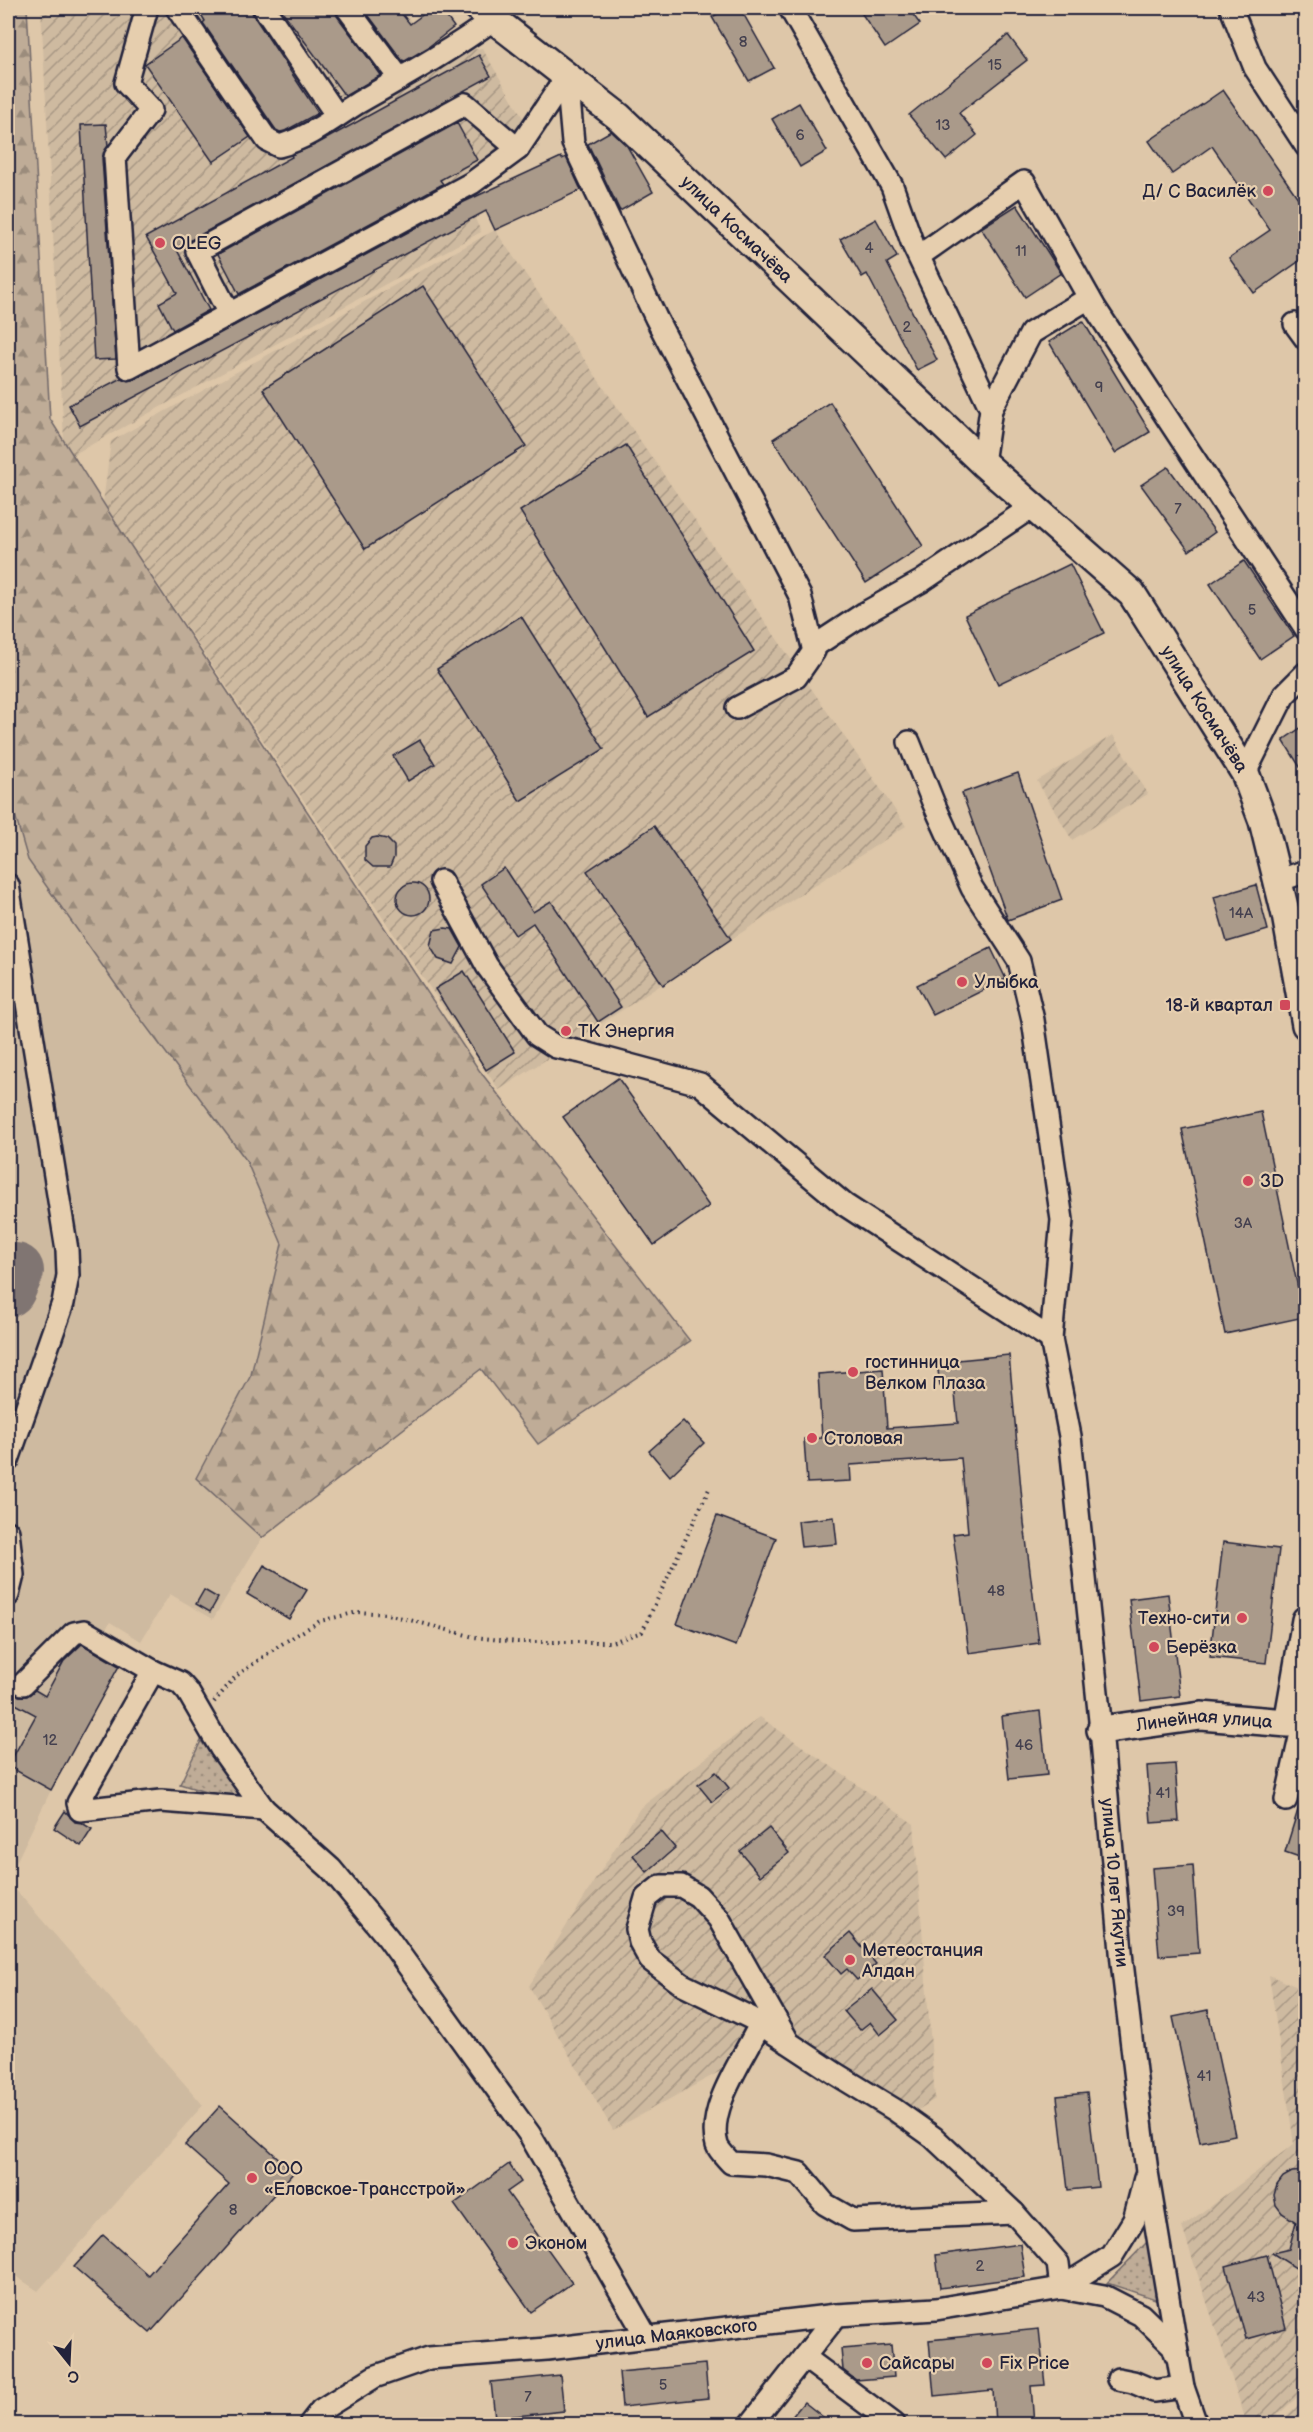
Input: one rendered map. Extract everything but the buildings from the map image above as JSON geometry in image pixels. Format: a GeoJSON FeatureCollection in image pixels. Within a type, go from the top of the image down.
{"type":"FeatureCollection","features":[{"type":"Feature","properties":{"kind":"main road","name":"улица Космачёва"},"geometry":{"type":"LineString","coordinates":[[487,13],[619,117],[983,463],[1132,594],[1245,773],[1263,821],[1278,881],[1305,1025]]}},
{"type":"Feature","properties":{"kind":"main road"},"geometry":{"type":"LineString","coordinates":[[1298,1727],[1305,1620]]}},
{"type":"Feature","properties":{"kind":"main road","name":"Линейная улица"},"geometry":{"type":"LineString","coordinates":[[1101,1730],[1201,1716],[1298,1727]]}},
{"type":"Feature","properties":{"kind":"street"},"geometry":{"type":"LineString","coordinates":[[147,8],[126,83],[151,110],[115,157],[129,368],[472,183],[518,149],[567,76]]}},
{"type":"Feature","properties":{"kind":"street"},"geometry":{"type":"LineString","coordinates":[[177,8],[267,140],[279,146],[299,141],[337,116],[459,45],[487,13]]}},
{"type":"Feature","properties":{"kind":"street"},"geometry":{"type":"LineString","coordinates":[[264,8],[337,116]]}},
{"type":"Feature","properties":{"kind":"street"},"geometry":{"type":"LineString","coordinates":[[347,8],[400,79]]}},
{"type":"Feature","properties":{"kind":"street"},"geometry":{"type":"LineString","coordinates":[[790,8],[892,186],[919,256],[991,409]]}},
{"type":"Feature","properties":{"kind":"street"},"geometry":{"type":"LineString","coordinates":[[1231,8],[1255,68],[1305,146]]}},
{"type":"Feature","properties":{"kind":"street"},"geometry":{"type":"LineString","coordinates":[[567,76],[573,143],[656,318],[800,596],[814,651],[796,677],[737,708]]}},
{"type":"Feature","properties":{"kind":"street"},"geometry":{"type":"LineString","coordinates":[[230,314],[197,251],[465,104],[518,149]]}},
{"type":"Feature","properties":{"kind":"street"},"geometry":{"type":"LineString","coordinates":[[919,256],[1024,182],[1089,298],[1305,629]]}},
{"type":"Feature","properties":{"kind":"street"},"geometry":{"type":"LineString","coordinates":[[983,463],[991,409],[1031,333],[1089,298]]}},
{"type":"Feature","properties":{"kind":"street"},"geometry":{"type":"LineString","coordinates":[[813,647],[865,613],[921,581],[1033,506]]}},
{"type":"Feature","properties":{"kind":"street"},"geometry":{"type":"LineString","coordinates":[[1245,773],[1284,695],[1298,694],[1305,673]]}},
{"type":"Feature","properties":{"kind":"street","name":"улица 10 лет Якутии"},"geometry":{"type":"LineString","coordinates":[[909,742],[972,888],[1020,961],[1033,1020],[1062,1220],[1051,1339],[1070,1436],[1101,1730],[1122,1962],[1147,2172],[1182,2378],[1196,2424]]}},
{"type":"Feature","properties":{"kind":"street"},"geometry":{"type":"LineString","coordinates":[[1278,881],[1305,871]]}},
{"type":"Feature","properties":{"kind":"street"},"geometry":{"type":"LineString","coordinates":[[441,881],[487,966],[537,1035],[556,1047],[700,1084],[845,1205],[1051,1339]]}},
{"type":"Feature","properties":{"kind":"street"},"geometry":{"type":"LineString","coordinates":[[8,885],[65,1238],[68,1275],[63,1303],[8,1460]]}},
{"type":"Feature","properties":{"kind":"street"},"geometry":{"type":"LineString","coordinates":[[8,1532],[13,1575],[8,1595]]}},
{"type":"Feature","properties":{"kind":"street"},"geometry":{"type":"LineString","coordinates":[[23,1684],[74,1633],[79,1631],[84,1631],[153,1671],[180,1683],[188,1692],[220,1749],[264,1809],[331,1869],[366,1912],[530,2135],[646,2336],[633,2338]]}},
{"type":"Feature","properties":{"kind":"street"},"geometry":{"type":"LineString","coordinates":[[153,1671],[78,1803],[80,1810],[161,1801],[264,1809]]}},
{"type":"Feature","properties":{"kind":"street"},"geometry":{"type":"LineString","coordinates":[[1286,1800],[1298,1727]]}},
{"type":"Feature","properties":{"kind":"street"},"geometry":{"type":"LineString","coordinates":[[789,2043],[719,1919],[698,1896],[681,1886],[661,1887],[646,1898],[637,1929],[639,1942],[650,1960],[683,1985],[760,2024],[789,2043],[933,2137],[1014,2213],[1058,2263],[1061,2288]]}},
{"type":"Feature","properties":{"kind":"street"},"geometry":{"type":"LineString","coordinates":[[760,2024],[726,2090],[714,2119],[718,2146],[731,2163],[766,2165],[799,2174],[825,2204],[852,2220],[1014,2213]]}},
{"type":"Feature","properties":{"kind":"street"},"geometry":{"type":"LineString","coordinates":[[1061,2288],[1112,2256],[1134,2220],[1147,2172]]}},
{"type":"Feature","properties":{"kind":"street"},"geometry":{"type":"LineString","coordinates":[[1061,2288],[1104,2296],[1141,2315],[1173,2346],[1182,2378],[1154,2391],[1133,2382],[1118,2379]]}},
{"type":"Feature","properties":{"kind":"street","name":"улица Маяковского"},"geometry":{"type":"LineString","coordinates":[[310,2424],[321,2410],[374,2377],[429,2358],[547,2349],[837,2315],[936,2309],[1061,2288]]}},
{"type":"Feature","properties":{"kind":"street"},"geometry":{"type":"LineString","coordinates":[[751,2424],[837,2315]]}},
{"type":"Feature","properties":{"kind":"street"},"geometry":{"type":"LineString","coordinates":[[804,2357],[894,2424]]}},
{"type":"Feature","properties":{"kind":"path"},"geometry":{"type":"LineString","coordinates":[[205,1723],[210,1707],[236,1676],[280,1645],[320,1622],[358,1612],[387,1614],[474,1637],[518,1642],[612,1642],[642,1632],[709,1489]]}},
{"type":"Feature","properties":{"kind":"shaded area"},"geometry":{"type":"Polygon","coordinates":[[[41,8],[401,8],[437,56],[482,48],[540,147],[466,198],[481,232],[65,459],[41,8]]]}},
{"type":"Feature","properties":{"kind":"shaded area"},"geometry":{"type":"Polygon","coordinates":[[[495,230],[906,826],[499,1090],[103,503],[111,441],[495,230]]]}},
{"type":"Feature","properties":{"kind":"shaded area"},"geometry":{"type":"Polygon","coordinates":[[[1113,735],[1148,794],[1072,840],[1037,781],[1113,735]]]}},
{"type":"Feature","properties":{"kind":"shaded area"},"geometry":{"type":"Polygon","coordinates":[[[8,791],[28,860],[128,1002],[246,1160],[282,1244],[251,1375],[197,1478],[262,1538],[213,1619],[170,1594],[141,1641],[110,1622],[100,1640],[121,1663],[51,1790],[8,1879],[8,791]]]}},
{"type":"Feature","properties":{"kind":"shaded area","name":"Метеостанция Алдан"},"geometry":{"type":"Polygon","coordinates":[[[760,1717],[914,1824],[935,2099],[893,2126],[770,2044],[613,2130],[529,1986],[640,1808],[760,1717]]]}},
{"type":"Feature","properties":{"kind":"shaded area"},"geometry":{"type":"Polygon","coordinates":[[[8,1881],[203,2105],[38,2291],[8,2271],[8,1881]]]}},
{"type":"Feature","properties":{"kind":"shaded area"},"geometry":{"type":"Polygon","coordinates":[[[1269,1975],[1305,1990],[1305,2390],[1268,2424],[1247,2424],[1182,2227],[1294,2144],[1269,1975]]]}},
{"type":"Feature","properties":{"kind":"shaded area"},"geometry":{"type":"Polygon","coordinates":[[[1305,2399],[1305,2424],[1277,2424],[1305,2399]]]}},
{"type":"Feature","properties":{"kind":"green space"},"geometry":{"type":"Polygon","coordinates":[[[8,8],[27,8],[50,419],[121,531],[479,1070],[690,1341],[538,1444],[481,1369],[262,1538],[196,1478],[251,1375],[282,1244],[246,1160],[128,1002],[28,860],[8,791],[8,8]]]}},
{"type":"Feature","properties":{"kind":"green space"},"geometry":{"type":"Polygon","coordinates":[[[201,1741],[239,1791],[234,1801],[180,1784],[201,1741]]]}},
{"type":"Feature","properties":{"kind":"green space"},"geometry":{"type":"Polygon","coordinates":[[[1148,2241],[1158,2300],[1107,2283],[1148,2241]]]}},
{"type":"Feature","properties":{"kind":"taxiway"},"geometry":{"type":"LineString","coordinates":[[8,1289],[16,1271]]}},
{"type":"Feature","properties":{"kind":"tunnel"},"geometry":{"type":"LineString","coordinates":[[8,1687],[23,1684]]}},
{"type":"Feature","properties":{"kind":"place","name":"Д/ С Василёк"},"geometry":{"type":"Point","coordinates":[1268,191]}},
{"type":"Feature","properties":{"kind":"place","name":"OLEG"},"geometry":{"type":"Point","coordinates":[160,243]}},
{"type":"Feature","properties":{"kind":"place","name":"Улыбка"},"geometry":{"type":"Point","coordinates":[962,982]}},
{"type":"Feature","properties":{"kind":"place","name":"18-й квартал"},"geometry":{"type":"Point","coordinates":[1285,1005]}},
{"type":"Feature","properties":{"kind":"place","name":"ТК Энергия"},"geometry":{"type":"Point","coordinates":[566,1031]}},
{"type":"Feature","properties":{"kind":"place","name":"3D"},"geometry":{"type":"Point","coordinates":[1248,1181]}},
{"type":"Feature","properties":{"kind":"place","name":"гостинница Велком Плаза"},"geometry":{"type":"Point","coordinates":[853,1372]}},
{"type":"Feature","properties":{"kind":"place","name":"Столовая"},"geometry":{"type":"Point","coordinates":[812,1438]}},
{"type":"Feature","properties":{"kind":"place","name":"Техно-сити"},"geometry":{"type":"Point","coordinates":[1242,1618]}},
{"type":"Feature","properties":{"kind":"place","name":"Берёзка"},"geometry":{"type":"Point","coordinates":[1154,1647]}},
{"type":"Feature","properties":{"kind":"place","name":"Метеостанция Алдан"},"geometry":{"type":"Point","coordinates":[850,1960]}},
{"type":"Feature","properties":{"kind":"place","name":"ООО «Еловское-Трансстрой»"},"geometry":{"type":"Point","coordinates":[252,2178]}},
{"type":"Feature","properties":{"kind":"place","name":"Эконом"},"geometry":{"type":"Point","coordinates":[513,2243]}},
{"type":"Feature","properties":{"kind":"place","name":"Сайсары"},"geometry":{"type":"Point","coordinates":[867,2363]}},
{"type":"Feature","properties":{"kind":"place","name":"Fix Price"},"geometry":{"type":"Point","coordinates":[987,2363]}}]}
